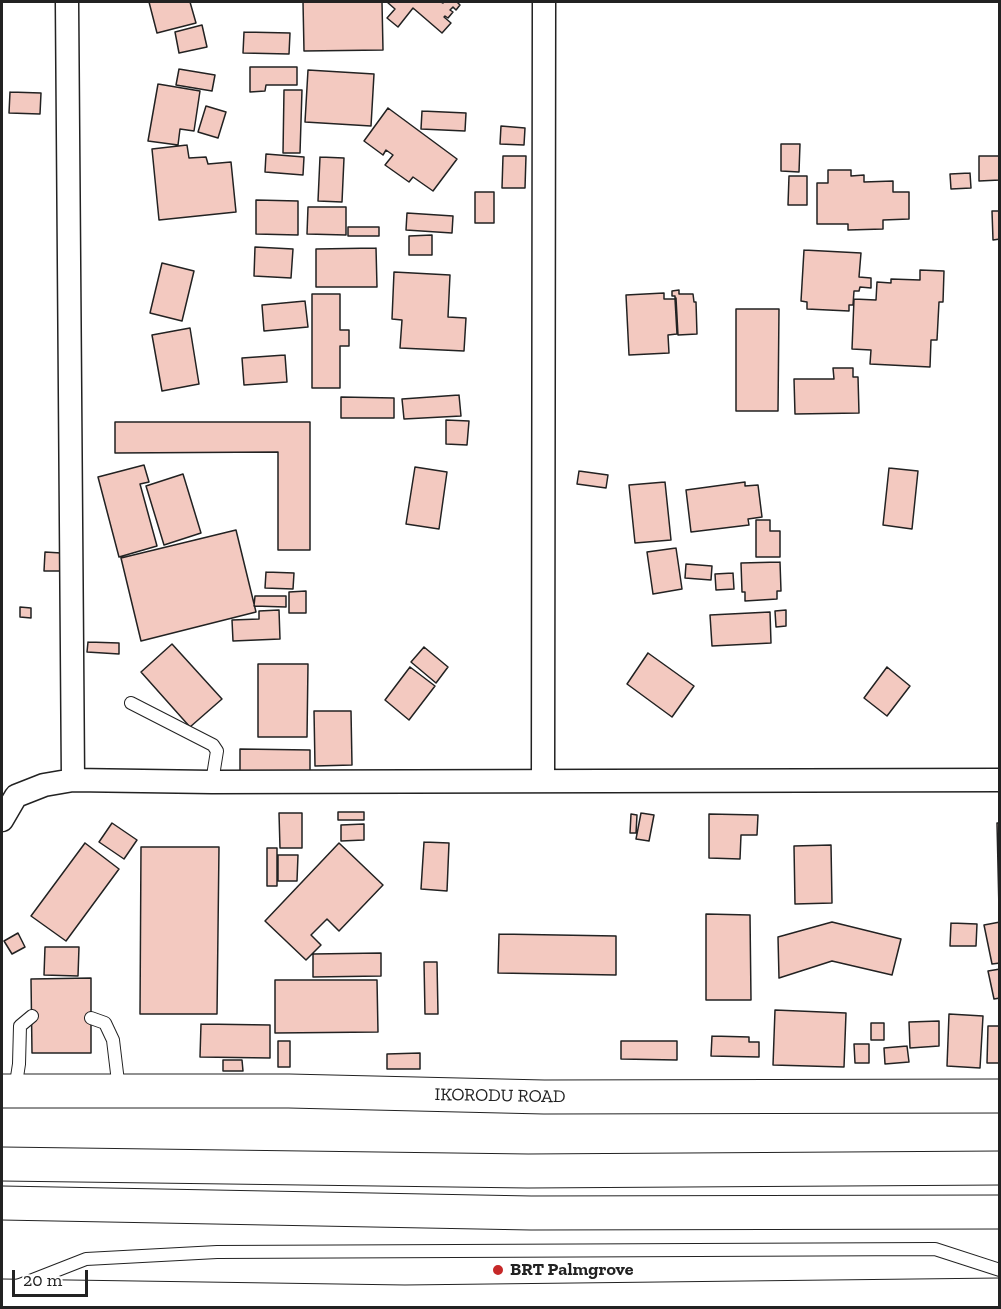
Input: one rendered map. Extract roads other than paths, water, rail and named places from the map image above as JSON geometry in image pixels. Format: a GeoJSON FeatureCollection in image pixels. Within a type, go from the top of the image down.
{"type":"FeatureCollection","features":[{"type":"Feature","properties":{"kind":"main road","name":"IKORODU ROAD"},"geometry":{"type":"LineString","coordinates":[[8,1091],[289,1091],[544,1098],[999,1095]]}},
{"type":"Feature","properties":{"kind":"main road"},"geometry":{"type":"LineString","coordinates":[[2,1164],[528,1171],[999,1168]]}},
{"type":"Feature","properties":{"kind":"main road"},"geometry":{"type":"LineString","coordinates":[[2,1203],[531,1213],[999,1212]]}},
{"type":"Feature","properties":{"kind":"main road"},"geometry":{"type":"LineString","coordinates":[[2,1294],[405,1305],[999,1295]]}},
{"type":"Feature","properties":{"kind":"street"},"geometry":{"type":"LineString","coordinates":[[68,2],[74,780]]}},
{"type":"Feature","properties":{"kind":"street"},"geometry":{"type":"LineString","coordinates":[[543,782],[544,2]]}},
{"type":"Feature","properties":{"kind":"street"},"geometry":{"type":"LineString","coordinates":[[2,820],[16,796],[44,785],[74,780],[212,782],[999,780]]}},
{"type":"Feature","properties":{"kind":"lane"},"geometry":{"type":"LineString","coordinates":[[131,703],[213,745],[217,751],[212,782]]}},
{"type":"Feature","properties":{"kind":"lane"},"geometry":{"type":"LineString","coordinates":[[8,1091],[19,1064],[20,1026],[32,1016]]}},
{"type":"Feature","properties":{"kind":"lane"},"geometry":{"type":"LineString","coordinates":[[91,1018],[105,1023],[112,1040],[119,1091]]}},
{"type":"Feature","properties":{"kind":"lane"},"geometry":{"type":"LineString","coordinates":[[2,1294],[87,1259],[217,1252],[935,1249],[999,1270]]}},
{"type":"Feature","properties":{"kind":"place","name":"BRT Palmgrove"},"geometry":{"type":"Point","coordinates":[498,1270]}}]}
